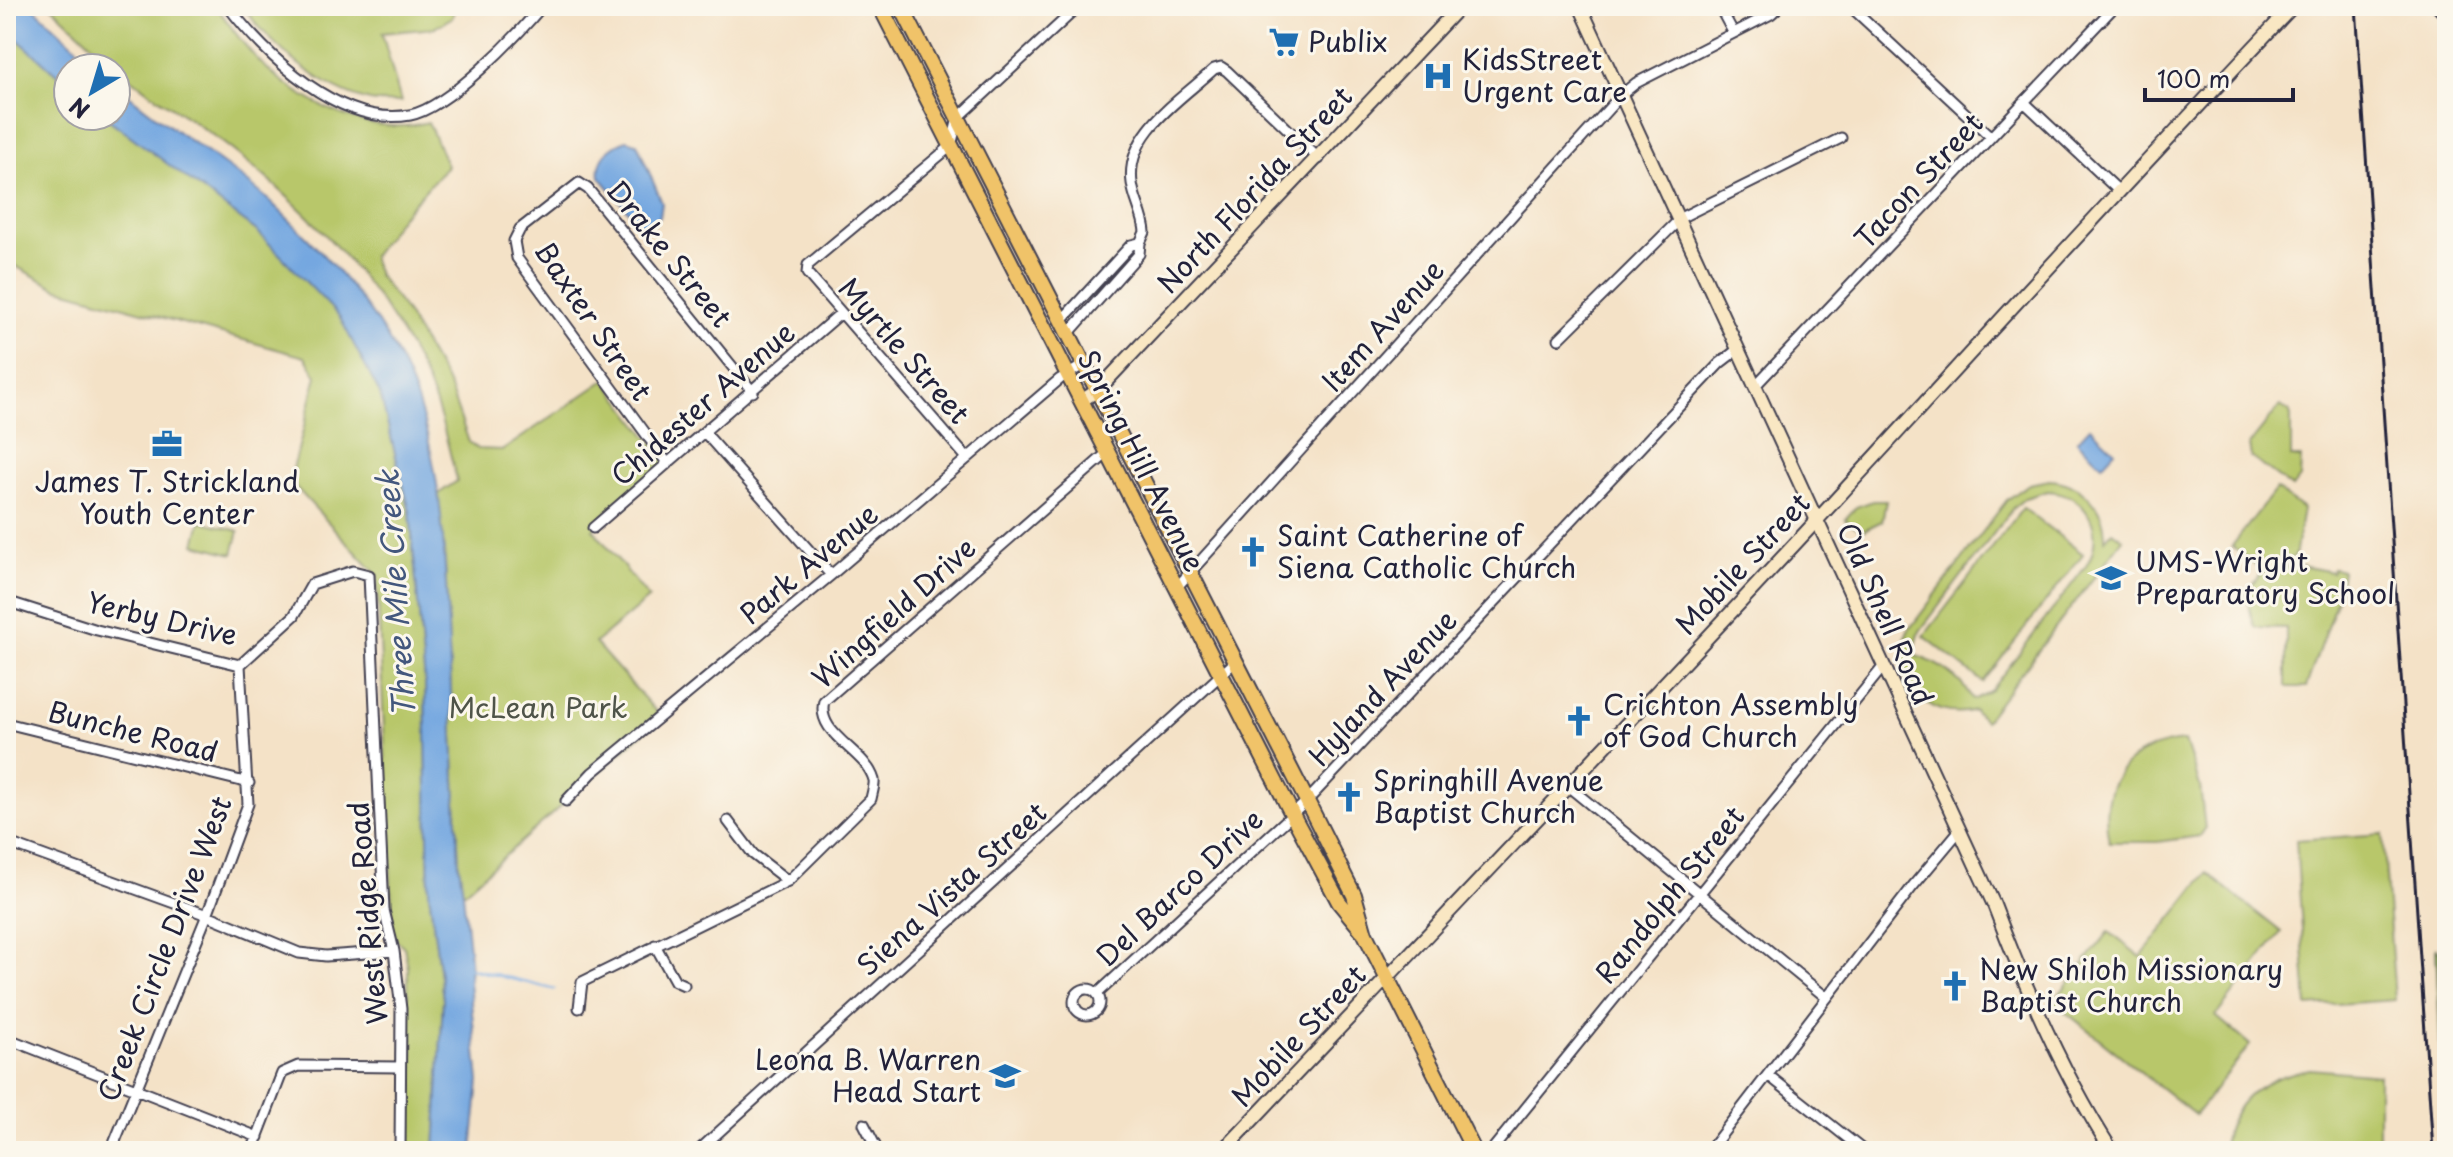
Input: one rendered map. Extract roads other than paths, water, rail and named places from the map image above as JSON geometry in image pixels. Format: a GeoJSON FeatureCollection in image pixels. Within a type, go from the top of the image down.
{"type":"FeatureCollection","features":[{"type":"Feature","properties":{"kind":"main road","name":"Spring Hill Avenue"},"geometry":{"type":"LineString","coordinates":[[880,6],[1292,814],[1339,902],[1365,934]]}},
{"type":"Feature","properties":{"kind":"main road","name":"Spring Hill Avenue"},"geometry":{"type":"LineString","coordinates":[[901,6],[1307,801],[1354,895],[1365,934],[1474,1151]]}},
{"type":"Feature","properties":{"kind":"street"},"geometry":{"type":"LineString","coordinates":[[228,6],[253,37],[292,73],[339,101],[375,115],[413,115],[437,104],[489,61],[542,6]]}},
{"type":"Feature","properties":{"kind":"street"},"geometry":{"type":"LineString","coordinates":[[951,146],[958,118],[1079,6]]}},
{"type":"Feature","properties":{"kind":"street","name":"North Florida Street"},"geometry":{"type":"LineString","coordinates":[[1081,401],[1098,390],[1460,6]]}},
{"type":"Feature","properties":{"kind":"street","name":"Old Shell Road"},"geometry":{"type":"LineString","coordinates":[[1580,6],[1959,831],[2057,1052],[2112,1151]]}},
{"type":"Feature","properties":{"kind":"street"},"geometry":{"type":"LineString","coordinates":[[1719,6],[1733,32]]}},
{"type":"Feature","properties":{"kind":"street","name":"Item Avenue"},"geometry":{"type":"LineString","coordinates":[[1177,587],[1621,95],[1636,83],[1771,14],[1780,6]]}},
{"type":"Feature","properties":{"kind":"street"},"geometry":{"type":"LineString","coordinates":[[1850,6],[1991,137]]}},
{"type":"Feature","properties":{"kind":"street","name":"Tacon Street"},"geometry":{"type":"LineString","coordinates":[[1754,387],[2115,6]]}},
{"type":"Feature","properties":{"kind":"street","name":"Mobile Street"},"geometry":{"type":"LineString","coordinates":[[1223,1151],[1569,787],[2293,6]]}},
{"type":"Feature","properties":{"kind":"street"},"geometry":{"type":"LineString","coordinates":[[2438,6],[2447,15]]}},
{"type":"Feature","properties":{"kind":"street"},"geometry":{"type":"LineString","coordinates":[[1066,327],[1139,254],[1145,232],[1144,222],[1131,180],[1136,149],[1144,135],[1214,69],[1221,67],[1227,71],[1319,159]]}},
{"type":"Feature","properties":{"kind":"street"},"geometry":{"type":"LineString","coordinates":[[2024,102],[2119,191]]}},
{"type":"Feature","properties":{"kind":"street"},"geometry":{"type":"LineString","coordinates":[[1559,339],[1678,221],[1841,138]]}},
{"type":"Feature","properties":{"kind":"street","name":"Myrtle Street"},"geometry":{"type":"LineString","coordinates":[[951,146],[808,265],[807,273],[967,458]]}},
{"type":"Feature","properties":{"kind":"street","name":"Drake Street"},"geometry":{"type":"LineString","coordinates":[[514,241],[520,229],[579,183],[588,189],[753,392]]}},
{"type":"Feature","properties":{"kind":"street","name":"Baxter Street"},"geometry":{"type":"LineString","coordinates":[[514,241],[517,258],[668,464]]}},
{"type":"Feature","properties":{"kind":"street"},"geometry":{"type":"LineString","coordinates":[[1066,327],[1131,245],[1140,243]]}},
{"type":"Feature","properties":{"kind":"street","name":"Chidester Avenue"},"geometry":{"type":"LineString","coordinates":[[593,528],[841,313]]}},
{"type":"Feature","properties":{"kind":"street","name":"Hyland Avenue"},"geometry":{"type":"LineString","coordinates":[[1292,814],[1720,363],[1737,350]]}},
{"type":"Feature","properties":{"kind":"street","name":"Park Avenue"},"geometry":{"type":"LineString","coordinates":[[566,801],[592,773],[831,575],[1067,373],[1085,364]]}},
{"type":"Feature","properties":{"kind":"street"},"geometry":{"type":"LineString","coordinates":[[705,433],[831,575]]}},
{"type":"Feature","properties":{"kind":"street","name":"Wingfield Drive"},"geometry":{"type":"LineString","coordinates":[[579,1008],[582,982],[788,881],[871,799],[874,781],[864,763],[828,726],[822,712],[824,701],[1106,454]]}},
{"type":"Feature","properties":{"kind":"street","name":"Yerby Drive"},"geometry":{"type":"LineString","coordinates":[[6,601],[97,630],[240,665],[266,645],[294,616],[312,584],[353,571],[369,575]]}},
{"type":"Feature","properties":{"kind":"street","name":"West Ridge Road"},"geometry":{"type":"LineString","coordinates":[[369,575],[384,910],[394,951],[401,1009],[400,1151]]}},
{"type":"Feature","properties":{"kind":"street","name":"Siena Vista Street"},"geometry":{"type":"LineString","coordinates":[[698,1151],[1236,661]]}},
{"type":"Feature","properties":{"kind":"street","name":"Creek Circle Drive West"},"geometry":{"type":"LineString","coordinates":[[111,1151],[207,915],[248,804],[240,665]]}},
{"type":"Feature","properties":{"kind":"street","name":"Randolph Street"},"geometry":{"type":"LineString","coordinates":[[1491,1151],[1883,667]]}},
{"type":"Feature","properties":{"kind":"street","name":"Bunche Road"},"geometry":{"type":"LineString","coordinates":[[6,723],[249,783]]}},
{"type":"Feature","properties":{"kind":"street"},"geometry":{"type":"LineString","coordinates":[[1569,787],[1827,998]]}},
{"type":"Feature","properties":{"kind":"street","name":"Del Barco Drive"},"geometry":{"type":"LineString","coordinates":[[1097,994],[1292,814]]}},
{"type":"Feature","properties":{"kind":"street"},"geometry":{"type":"LineString","coordinates":[[728,821],[753,854],[788,881]]}},
{"type":"Feature","properties":{"kind":"street"},"geometry":{"type":"LineString","coordinates":[[1709,1151],[1922,874],[1959,831]]}},
{"type":"Feature","properties":{"kind":"street"},"geometry":{"type":"LineString","coordinates":[[6,842],[207,915],[299,953],[326,956],[394,951]]}},
{"type":"Feature","properties":{"kind":"street"},"geometry":{"type":"LineString","coordinates":[[655,945],[675,981],[684,985]]}},
{"type":"Feature","properties":{"kind":"street"},"geometry":{"type":"LineString","coordinates":[[6,1038],[258,1137]]}},
{"type":"Feature","properties":{"kind":"street"},"geometry":{"type":"LineString","coordinates":[[252,1151],[282,1073],[298,1066],[400,1067]]}},
{"type":"Feature","properties":{"kind":"street"},"geometry":{"type":"LineString","coordinates":[[1768,1075],[1864,1151]]}},
{"type":"Feature","properties":{"kind":"street"},"geometry":{"type":"LineString","coordinates":[[864,1124],[878,1151]]}},
{"type":"Feature","properties":{"kind":"water"},"geometry":{"type":"Polygon","coordinates":[[[6,6],[32,6],[82,52],[52,52],[52,70],[6,29],[6,6]]]}},
{"type":"Feature","properties":{"kind":"water"},"geometry":{"type":"Polygon","coordinates":[[[132,98],[260,193],[320,252],[377,321],[393,347],[417,400],[433,460],[444,553],[459,865],[479,1081],[472,1151],[435,1151],[443,999],[429,892],[425,683],[410,512],[380,394],[339,316],[258,232],[125,132],[132,132],[132,98]]]}},
{"type":"Feature","properties":{"kind":"water"},"geometry":{"type":"Polygon","coordinates":[[[627,140],[637,143],[662,203],[660,217],[652,226],[639,224],[600,177],[606,153],[627,140]]]}},
{"type":"Feature","properties":{"kind":"water"},"geometry":{"type":"Polygon","coordinates":[[[2090,427],[2115,451],[2102,465],[2077,441],[2090,427]]]}},
{"type":"Feature","properties":{"kind":"waterway"},"geometry":{"type":"LineString","coordinates":[[468,968],[554,989]]}},
{"type":"Feature","properties":{"kind":"railway"},"geometry":{"type":"LineString","coordinates":[[2356,6],[2433,1151]]}},
{"type":"Feature","properties":{"kind":"place","name":"Publix"},"geometry":{"type":"Point","coordinates":[1284,42]}},
{"type":"Feature","properties":{"kind":"place","name":"KidsStreet Urgent Care"},"geometry":{"type":"Point","coordinates":[1438,76]}},
{"type":"Feature","properties":{"kind":"place","name":"James T. Strickland Youth Center"},"geometry":{"type":"Point","coordinates":[167,444]}},
{"type":"Feature","properties":{"kind":"place","name":"Saint Catherine of Siena Catholic Church"},"geometry":{"type":"Point","coordinates":[1253,552]}},
{"type":"Feature","properties":{"kind":"place","name":"UMS-Wright Preparatory School"},"geometry":{"type":"Point","coordinates":[2111,578]}},
{"type":"Feature","properties":{"kind":"place","name":"Crichton Assembly of God Church"},"geometry":{"type":"Point","coordinates":[1579,721]}},
{"type":"Feature","properties":{"kind":"place","name":"Springhill Avenue Baptist Church"},"geometry":{"type":"Point","coordinates":[1349,797]}},
{"type":"Feature","properties":{"kind":"place","name":"New Shiloh Missionary Baptist Church"},"geometry":{"type":"Point","coordinates":[1955,986]}},
{"type":"Feature","properties":{"kind":"place","name":"Leona B. Warren Head Start"},"geometry":{"type":"Point","coordinates":[1005,1076]}},
{"type":"Feature","properties":{"kind":"water label","name":"Three Mile Creek"},"geometry":{"type":"Point","coordinates":[397,594]}},
{"type":"Feature","properties":{"kind":"park label","name":"McLean Park"},"geometry":{"type":"Point","coordinates":[538,708]}}]}
